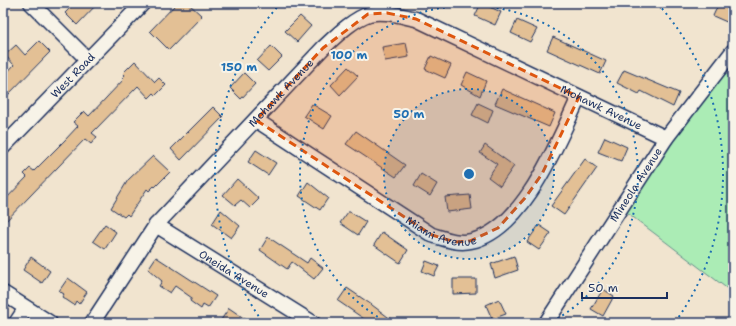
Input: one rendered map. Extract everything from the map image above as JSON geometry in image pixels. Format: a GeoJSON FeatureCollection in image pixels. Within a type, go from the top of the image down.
{"type":"FeatureCollection","features":[{"type":"Feature","properties":{"kind":"street"},"geometry":{"type":"LineString","coordinates":[[31,3],[88,60]]}},
{"type":"Feature","properties":{"kind":"street","name":"West Road"},"geometry":{"type":"LineString","coordinates":[[3,147],[143,3]]}},
{"type":"Feature","properties":{"kind":"street","name":"Mohawk Avenue"},"geometry":{"type":"LineString","coordinates":[[92,323],[156,225],[323,48],[350,25],[368,14],[387,13],[416,19],[666,138]]}},
{"type":"Feature","properties":{"kind":"street","name":"Mineola Avenue"},"geometry":{"type":"LineString","coordinates":[[552,321],[666,138],[733,51]]}},
{"type":"Feature","properties":{"kind":"street","name":"Miami Avenue"},"geometry":{"type":"LineString","coordinates":[[256,120],[432,236],[455,242],[470,241],[485,236],[498,228],[525,198],[542,174],[579,97]]}},
{"type":"Feature","properties":{"kind":"street","name":"Oneida Avenue"},"geometry":{"type":"LineString","coordinates":[[156,225],[313,323]]}},
{"type":"Feature","properties":{"kind":"street"},"geometry":{"type":"LineString","coordinates":[[3,293],[50,323]]}},
{"type":"Feature","properties":{"kind":"street"},"geometry":{"type":"LineString","coordinates":[[16,323],[26,308]]}},
{"type":"Feature","properties":{"kind":"highlighted area"},"geometry":{"type":"Polygon","coordinates":[[[387,13],[416,19],[579,97],[542,174],[525,198],[498,228],[470,241],[455,242],[432,235],[256,120],[323,48],[368,14],[387,13]]]}},
{"type":"Feature","properties":{"kind":"green space"},"geometry":{"type":"Polygon","coordinates":[[[719,68],[733,79],[733,293],[621,208],[719,68]]]}},
{"type":"Feature","properties":{"kind":"building"},"geometry":{"type":"Polygon","coordinates":[[[75,3],[98,3],[77,25],[65,13],[75,3]]]}},
{"type":"Feature","properties":{"kind":"building"},"geometry":{"type":"Polygon","coordinates":[[[177,3],[188,3],[202,16],[169,50],[150,31],[177,3]]]}},
{"type":"Feature","properties":{"kind":"building"},"geometry":{"type":"Polygon","coordinates":[[[481,3],[501,12],[495,25],[475,16],[481,3]]]}},
{"type":"Feature","properties":{"kind":"building"},"geometry":{"type":"Polygon","coordinates":[[[719,3],[733,10],[729,23],[713,16],[719,3]]]}},
{"type":"Feature","properties":{"kind":"building"},"geometry":{"type":"Polygon","coordinates":[[[300,16],[311,26],[297,42],[285,31],[300,16]]]}},
{"type":"Feature","properties":{"kind":"building"},"geometry":{"type":"Polygon","coordinates":[[[517,20],[537,29],[530,42],[511,33],[517,20]]]}},
{"type":"Feature","properties":{"kind":"building"},"geometry":{"type":"Polygon","coordinates":[[[553,37],[606,61],[600,74],[547,50],[553,37]]]}},
{"type":"Feature","properties":{"kind":"building"},"geometry":{"type":"Polygon","coordinates":[[[39,41],[50,52],[3,100],[3,77],[14,65],[5,55],[16,45],[25,55],[39,41]]]}},
{"type":"Feature","properties":{"kind":"building"},"geometry":{"type":"Polygon","coordinates":[[[406,43],[409,57],[385,61],[382,47],[406,43]]]}},
{"type":"Feature","properties":{"kind":"building"},"geometry":{"type":"Polygon","coordinates":[[[271,46],[282,57],[268,71],[257,61],[271,46]]]}},
{"type":"Feature","properties":{"kind":"building"},"geometry":{"type":"Polygon","coordinates":[[[431,56],[451,65],[445,78],[425,69],[431,56]]]}},
{"type":"Feature","properties":{"kind":"building"},"geometry":{"type":"Polygon","coordinates":[[[135,61],[155,82],[159,78],[166,85],[156,95],[154,93],[149,98],[138,86],[92,133],[97,137],[91,144],[85,139],[3,224],[3,202],[27,177],[24,174],[30,168],[34,171],[65,140],[78,126],[73,122],[84,111],[89,116],[124,79],[122,78],[125,75],[123,73],[135,61]]]}},
{"type":"Feature","properties":{"kind":"building"},"geometry":{"type":"Polygon","coordinates":[[[348,67],[358,76],[340,95],[331,85],[348,67]]]}},
{"type":"Feature","properties":{"kind":"building"},"geometry":{"type":"Polygon","coordinates":[[[624,70],[679,93],[673,107],[641,91],[639,94],[617,83],[624,70]]]}},
{"type":"Feature","properties":{"kind":"building"},"geometry":{"type":"Polygon","coordinates":[[[467,72],[486,81],[480,96],[461,85],[467,72]]]}},
{"type":"Feature","properties":{"kind":"building"},"geometry":{"type":"Polygon","coordinates":[[[244,73],[255,84],[241,99],[230,88],[244,73]]]}},
{"type":"Feature","properties":{"kind":"building"},"geometry":{"type":"Polygon","coordinates":[[[502,89],[555,113],[549,127],[495,104],[502,89]]]}},
{"type":"Feature","properties":{"kind":"building"},"geometry":{"type":"Polygon","coordinates":[[[478,103],[493,110],[488,123],[472,115],[478,103]]]}},
{"type":"Feature","properties":{"kind":"building"},"geometry":{"type":"Polygon","coordinates":[[[312,104],[332,116],[324,129],[304,116],[312,104]]]}},
{"type":"Feature","properties":{"kind":"building"},"geometry":{"type":"Polygon","coordinates":[[[213,107],[223,117],[181,160],[171,149],[213,107]]]}},
{"type":"Feature","properties":{"kind":"building"},"geometry":{"type":"Polygon","coordinates":[[[356,131],[405,165],[396,177],[346,144],[356,131]]]}},
{"type":"Feature","properties":{"kind":"building"},"geometry":{"type":"Polygon","coordinates":[[[605,137],[627,147],[621,161],[598,152],[605,137]]]}},
{"type":"Feature","properties":{"kind":"building"},"geometry":{"type":"Polygon","coordinates":[[[485,145],[514,166],[500,186],[488,177],[497,164],[480,153],[485,145]]]}},
{"type":"Feature","properties":{"kind":"building"},"geometry":{"type":"Polygon","coordinates":[[[256,150],[276,163],[268,175],[248,162],[256,150]]]}},
{"type":"Feature","properties":{"kind":"building"},"geometry":{"type":"Polygon","coordinates":[[[153,156],[170,172],[155,187],[154,186],[149,191],[147,189],[129,216],[127,214],[124,217],[111,208],[128,180],[153,156]]]}},
{"type":"Feature","properties":{"kind":"building"},"geometry":{"type":"Polygon","coordinates":[[[585,159],[597,168],[564,215],[551,206],[585,159]]]}},
{"type":"Feature","properties":{"kind":"building"},"geometry":{"type":"Polygon","coordinates":[[[421,174],[437,184],[430,196],[414,186],[421,174]]]}},
{"type":"Feature","properties":{"kind":"building"},"geometry":{"type":"Polygon","coordinates":[[[237,179],[259,199],[250,208],[241,200],[235,205],[223,195],[237,179]]]}},
{"type":"Feature","properties":{"kind":"building"},"geometry":{"type":"Polygon","coordinates":[[[308,182],[328,198],[320,210],[299,196],[308,182]]]}},
{"type":"Feature","properties":{"kind":"building"},"geometry":{"type":"Polygon","coordinates":[[[470,195],[472,209],[447,212],[445,197],[470,195]]]}},
{"type":"Feature","properties":{"kind":"building"},"geometry":{"type":"Polygon","coordinates":[[[221,210],[240,226],[231,238],[212,224],[221,210]]]}},
{"type":"Feature","properties":{"kind":"building"},"geometry":{"type":"Polygon","coordinates":[[[348,212],[366,222],[358,235],[340,223],[348,212]]]}},
{"type":"Feature","properties":{"kind":"building"},"geometry":{"type":"Polygon","coordinates":[[[105,224],[116,232],[105,249],[93,241],[105,224]]]}},
{"type":"Feature","properties":{"kind":"building"},"geometry":{"type":"Polygon","coordinates":[[[539,225],[551,233],[539,250],[527,242],[539,225]]]}},
{"type":"Feature","properties":{"kind":"building"},"geometry":{"type":"Polygon","coordinates":[[[382,232],[408,250],[400,263],[374,245],[382,232]]]}},
{"type":"Feature","properties":{"kind":"building"},"geometry":{"type":"Polygon","coordinates":[[[268,237],[307,263],[310,258],[323,268],[314,279],[292,262],[287,269],[260,250],[268,237]]]}},
{"type":"Feature","properties":{"kind":"building"},"geometry":{"type":"Polygon","coordinates":[[[514,256],[518,270],[495,278],[491,264],[514,256]]]}},
{"type":"Feature","properties":{"kind":"building"},"geometry":{"type":"Polygon","coordinates":[[[31,257],[50,271],[42,283],[23,270],[31,257]]]}},
{"type":"Feature","properties":{"kind":"building"},"geometry":{"type":"Polygon","coordinates":[[[156,257],[216,296],[208,308],[203,305],[201,309],[190,301],[192,298],[175,286],[170,293],[159,286],[162,281],[148,269],[156,257]]]}},
{"type":"Feature","properties":{"kind":"building"},"geometry":{"type":"Polygon","coordinates":[[[426,261],[439,266],[434,276],[422,271],[426,261]]]}},
{"type":"Feature","properties":{"kind":"building"},"geometry":{"type":"Polygon","coordinates":[[[68,278],[87,292],[79,304],[76,301],[74,305],[62,297],[64,294],[59,291],[68,278]]]}},
{"type":"Feature","properties":{"kind":"building"},"geometry":{"type":"Polygon","coordinates":[[[453,279],[476,279],[476,293],[453,294],[453,279]]]}},
{"type":"Feature","properties":{"kind":"building"},"geometry":{"type":"Polygon","coordinates":[[[347,288],[396,323],[370,323],[338,301],[347,288]]]}},
{"type":"Feature","properties":{"kind":"building"},"geometry":{"type":"Polygon","coordinates":[[[603,289],[614,296],[603,316],[591,309],[603,289]]]}},
{"type":"Feature","properties":{"kind":"building"},"geometry":{"type":"Polygon","coordinates":[[[499,299],[506,314],[492,319],[486,305],[499,299]]]}},
{"type":"Feature","properties":{"kind":"building"},"geometry":{"type":"Polygon","coordinates":[[[229,308],[251,323],[226,323],[221,320],[229,308]]]}}]}
